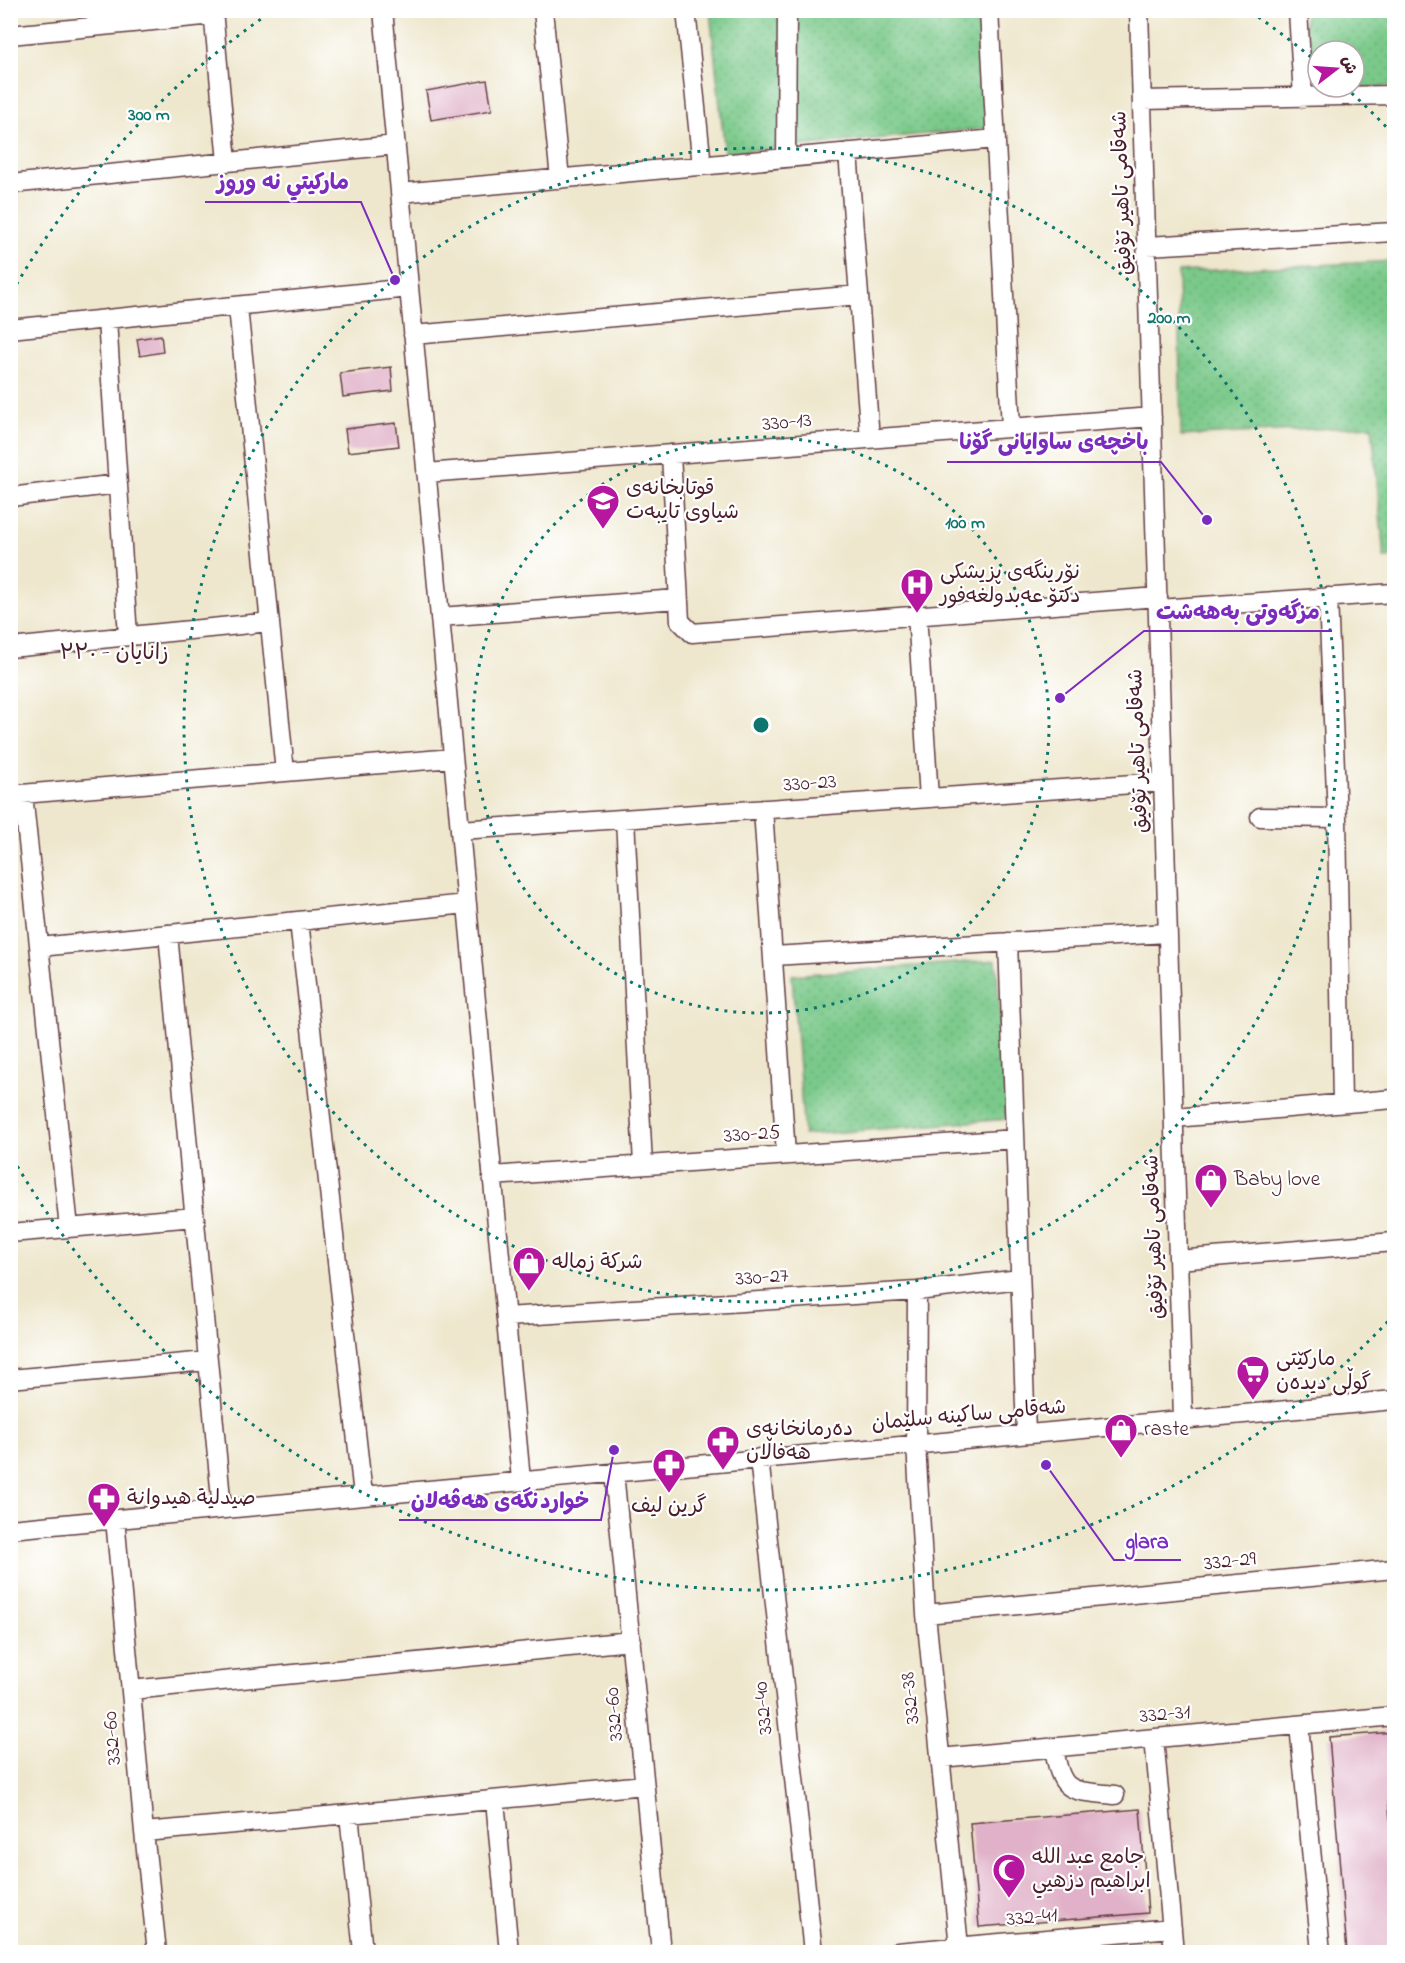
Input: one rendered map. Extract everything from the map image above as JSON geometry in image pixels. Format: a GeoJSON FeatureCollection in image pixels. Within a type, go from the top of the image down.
{"type":"FeatureCollection","features":[{"type":"Feature","properties":{"kind":"street"},"geometry":{"type":"LineString","coordinates":[[383,10],[521,1480]]}},
{"type":"Feature","properties":{"kind":"street"},"geometry":{"type":"LineString","coordinates":[[543,10],[560,179]]}},
{"type":"Feature","properties":{"kind":"street"},"geometry":{"type":"LineString","coordinates":[[686,10],[702,166]]}},
{"type":"Feature","properties":{"kind":"street"},"geometry":{"type":"LineString","coordinates":[[786,158],[787,10]]}},
{"type":"Feature","properties":{"kind":"street"},"geometry":{"type":"LineString","coordinates":[[989,10],[1011,428]]}},
{"type":"Feature","properties":{"kind":"street","name":"شەقامی تاهیر تۆفیق"},"geometry":{"type":"LineString","coordinates":[[1139,10],[1183,1418]]}},
{"type":"Feature","properties":{"kind":"street"},"geometry":{"type":"LineString","coordinates":[[1298,10],[1303,98]]}},
{"type":"Feature","properties":{"kind":"street"},"geometry":{"type":"LineString","coordinates":[[10,35],[213,13],[227,162]]}},
{"type":"Feature","properties":{"kind":"street"},"geometry":{"type":"LineString","coordinates":[[1142,100],[1395,95]]}},
{"type":"Feature","properties":{"kind":"street"},"geometry":{"type":"LineString","coordinates":[[400,193],[996,139]]}},
{"type":"Feature","properties":{"kind":"street"},"geometry":{"type":"LineString","coordinates":[[10,184],[396,146]]}},
{"type":"Feature","properties":{"kind":"street"},"geometry":{"type":"LineString","coordinates":[[848,152],[870,439]]}},
{"type":"Feature","properties":{"kind":"street"},"geometry":{"type":"LineString","coordinates":[[1147,246],[1395,232]]}},
{"type":"Feature","properties":{"kind":"street"},"geometry":{"type":"LineString","coordinates":[[10,330],[409,288]]}},
{"type":"Feature","properties":{"kind":"street"},"geometry":{"type":"LineString","coordinates":[[413,335],[859,295]]}},
{"type":"Feature","properties":{"kind":"street"},"geometry":{"type":"LineString","coordinates":[[238,307],[285,772]]}},
{"type":"Feature","properties":{"kind":"street"},"geometry":{"type":"LineString","coordinates":[[107,320],[128,636]]}},
{"type":"Feature","properties":{"kind":"street","name":"330-13"},"geometry":{"type":"LineString","coordinates":[[426,473],[1152,417]]}},
{"type":"Feature","properties":{"kind":"street"},"geometry":{"type":"LineString","coordinates":[[671,454],[677,599],[680,621],[692,633],[917,614],[1395,593]]}},
{"type":"Feature","properties":{"kind":"street"},"geometry":{"type":"LineString","coordinates":[[10,497],[118,484]]}},
{"type":"Feature","properties":{"kind":"street"},"geometry":{"type":"LineString","coordinates":[[1328,597],[1337,818],[1342,1103]]}},
{"type":"Feature","properties":{"kind":"street"},"geometry":{"type":"LineString","coordinates":[[440,617],[677,599]]}},
{"type":"Feature","properties":{"kind":"street"},"geometry":{"type":"LineString","coordinates":[[917,614],[929,798]]}},
{"type":"Feature","properties":{"kind":"street"},"geometry":{"type":"LineString","coordinates":[[10,648],[270,622]]}},
{"type":"Feature","properties":{"kind":"street"},"geometry":{"type":"LineString","coordinates":[[69,1228],[39,947],[17,794],[453,758]]}},
{"type":"Feature","properties":{"kind":"street","name":"330-23"},"geometry":{"type":"LineString","coordinates":[[460,830],[1163,782]]}},
{"type":"Feature","properties":{"kind":"street"},"geometry":{"type":"LineString","coordinates":[[763,809],[786,1155]]}},
{"type":"Feature","properties":{"kind":"street"},"geometry":{"type":"LineString","coordinates":[[1260,817],[1337,818]]}},
{"type":"Feature","properties":{"kind":"street"},"geometry":{"type":"LineString","coordinates":[[625,819],[643,1165]]}},
{"type":"Feature","properties":{"kind":"street"},"geometry":{"type":"LineString","coordinates":[[39,947],[467,904]]}},
{"type":"Feature","properties":{"kind":"street"},"geometry":{"type":"LineString","coordinates":[[299,921],[363,1495]]}},
{"type":"Feature","properties":{"kind":"street"},"geometry":{"type":"LineString","coordinates":[[773,956],[1167,933]]}},
{"type":"Feature","properties":{"kind":"street"},"geometry":{"type":"LineString","coordinates":[[168,934],[222,1509]]}},
{"type":"Feature","properties":{"kind":"street"},"geometry":{"type":"LineString","coordinates":[[1008,942],[1026,1433]]}},
{"type":"Feature","properties":{"kind":"street"},"geometry":{"type":"LineString","coordinates":[[1174,1118],[1395,1099]]}},
{"type":"Feature","properties":{"kind":"street","name":"330-25"},"geometry":{"type":"LineString","coordinates":[[492,1176],[1015,1140]]}},
{"type":"Feature","properties":{"kind":"street"},"geometry":{"type":"LineString","coordinates":[[10,1233],[195,1217]]}},
{"type":"Feature","properties":{"kind":"street"},"geometry":{"type":"LineString","coordinates":[[1178,1260],[1395,1242]]}},
{"type":"Feature","properties":{"kind":"street","name":"330-27"},"geometry":{"type":"LineString","coordinates":[[506,1317],[917,1291],[1020,1279]]}},
{"type":"Feature","properties":{"kind":"street","name":"332-38"},"geometry":{"type":"LineString","coordinates":[[917,1291],[916,1444],[926,1614],[959,1947]]}},
{"type":"Feature","properties":{"kind":"street"},"geometry":{"type":"LineString","coordinates":[[10,1379],[207,1361]]}},
{"type":"Feature","properties":{"kind":"street","name":"شەقامی ساکینە سلێمان"},"geometry":{"type":"LineString","coordinates":[[10,1529],[1395,1400]]}},
{"type":"Feature","properties":{"kind":"street","name":"332-40"},"geometry":{"type":"LineString","coordinates":[[759,1458],[813,1953]]}},
{"type":"Feature","properties":{"kind":"street","name":"332-60"},"geometry":{"type":"LineString","coordinates":[[614,1472],[661,1953]]}},
{"type":"Feature","properties":{"kind":"street","name":"332-60"},"geometry":{"type":"LineString","coordinates":[[115,1519],[157,1953]]}},
{"type":"Feature","properties":{"kind":"street","name":"332-29"},"geometry":{"type":"LineString","coordinates":[[926,1614],[1395,1569]]}},
{"type":"Feature","properties":{"kind":"street"},"geometry":{"type":"LineString","coordinates":[[131,1690],[631,1641]]}},
{"type":"Feature","properties":{"kind":"street","name":"332-31"},"geometry":{"type":"LineString","coordinates":[[940,1758],[1395,1716]]}},
{"type":"Feature","properties":{"kind":"street"},"geometry":{"type":"LineString","coordinates":[[1299,1725],[1321,1953]]}},
{"type":"Feature","properties":{"kind":"street"},"geometry":{"type":"LineString","coordinates":[[1154,1738],[1174,1953]]}},
{"type":"Feature","properties":{"kind":"street"},"geometry":{"type":"LineString","coordinates":[[1054,1748],[1060,1778],[1066,1786],[1073,1790],[1115,1795]]}},
{"type":"Feature","properties":{"kind":"street"},"geometry":{"type":"LineString","coordinates":[[144,1832],[644,1785]]}},
{"type":"Feature","properties":{"kind":"street"},"geometry":{"type":"LineString","coordinates":[[495,1800],[509,1953]]}},
{"type":"Feature","properties":{"kind":"street"},"geometry":{"type":"LineString","coordinates":[[349,1814],[363,1953]]}},
{"type":"Feature","properties":{"kind":"street","name":"332-41"},"geometry":{"type":"LineString","coordinates":[[897,1953],[1172,1928]]}},
{"type":"Feature","properties":{"kind":"green space"},"geometry":{"type":"Polygon","coordinates":[[[710,11],[984,11],[990,128],[725,153],[710,11]]]}},
{"type":"Feature","properties":{"kind":"green space"},"geometry":{"type":"Polygon","coordinates":[[[1305,11],[1394,11],[1394,86],[1366,87],[1366,39],[1306,39],[1306,50],[1305,11]]]}},
{"type":"Feature","properties":{"kind":"green space"},"geometry":{"type":"Polygon","coordinates":[[[1394,261],[1394,557],[1384,558],[1372,426],[1181,436],[1178,272],[1394,261]]]}},
{"type":"Feature","properties":{"kind":"green space"},"geometry":{"type":"Polygon","coordinates":[[[996,960],[1008,1119],[804,1135],[792,975],[996,960]]]}},
{"type":"Feature","properties":{"kind":"building"},"geometry":{"type":"Polygon","coordinates":[[[487,80],[492,110],[431,120],[426,91],[487,80]]]}},
{"type":"Feature","properties":{"kind":"building"},"geometry":{"type":"Polygon","coordinates":[[[161,335],[163,352],[140,356],[137,339],[161,335]]]}},
{"type":"Feature","properties":{"kind":"building"},"geometry":{"type":"Polygon","coordinates":[[[391,367],[393,391],[343,397],[340,373],[391,367]]]}},
{"type":"Feature","properties":{"kind":"building"},"geometry":{"type":"Polygon","coordinates":[[[396,423],[399,446],[348,452],[345,429],[396,423]]]}},
{"type":"Feature","properties":{"kind":"building"},"geometry":{"type":"Polygon","coordinates":[[[1394,1732],[1394,1787],[1387,1788],[1390,1819],[1394,1818],[1394,1952],[1347,1952],[1329,1737],[1394,1732]]]}},
{"type":"Feature","properties":{"kind":"building"},"geometry":{"type":"Polygon","coordinates":[[[1140,1809],[1148,1913],[979,1927],[970,1823],[1140,1809]]]}},
{"type":"Feature","properties":{"kind":"place","name":"ماركيتي نه وروز"},"geometry":{"type":"Point","coordinates":[395,280]}},
{"type":"Feature","properties":{"kind":"place","name":"باخچەی ساوایانی گۆنا"},"geometry":{"type":"Point","coordinates":[1207,520]}},
{"type":"Feature","properties":{"kind":"place","name":"قوتابخانەی شیاوی تایبەت"},"geometry":{"type":"Point","coordinates":[603,530]}},
{"type":"Feature","properties":{"kind":"place","name":"نۆرینگەی پزیشکی دکتۆ عەبدولغەفور"},"geometry":{"type":"Point","coordinates":[917,614]}},
{"type":"Feature","properties":{"kind":"place","name":"مزگەوتی بەهەشت"},"geometry":{"type":"Point","coordinates":[1060,698]}},
{"type":"Feature","properties":{"kind":"place","name":"Baby love"},"geometry":{"type":"Point","coordinates":[1211,1209]}},
{"type":"Feature","properties":{"kind":"place","name":"شركة زماله"},"geometry":{"type":"Point","coordinates":[529,1292]}},
{"type":"Feature","properties":{"kind":"place","name":"مارکێتی گوڵی دیدەن"},"geometry":{"type":"Point","coordinates":[1253,1401]}},
{"type":"Feature","properties":{"kind":"place","name":"خواردنگەی هەڤەلان"},"geometry":{"type":"Point","coordinates":[614,1450]}},
{"type":"Feature","properties":{"kind":"place","name":"raste"},"geometry":{"type":"Point","coordinates":[1121,1459]}},
{"type":"Feature","properties":{"kind":"place","name":"glara"},"geometry":{"type":"Point","coordinates":[1046,1465]}},
{"type":"Feature","properties":{"kind":"place","name":"دەرمانخانەی هەفاڵان"},"geometry":{"type":"Point","coordinates":[723,1471]}},
{"type":"Feature","properties":{"kind":"place","name":"گرین لیف"},"geometry":{"type":"Point","coordinates":[669,1494]}},
{"type":"Feature","properties":{"kind":"place","name":"صيدلية هيدوانة"},"geometry":{"type":"Point","coordinates":[104,1528]}},
{"type":"Feature","properties":{"kind":"place","name":"جامع عبد الله ابراهيم دزهيي"},"geometry":{"type":"Point","coordinates":[1009,1899]}},
{"type":"Feature","properties":{"kind":"district","name":"زانایان - ٣٣٠"},"geometry":{"type":"Point","coordinates":[114,654]}}]}
